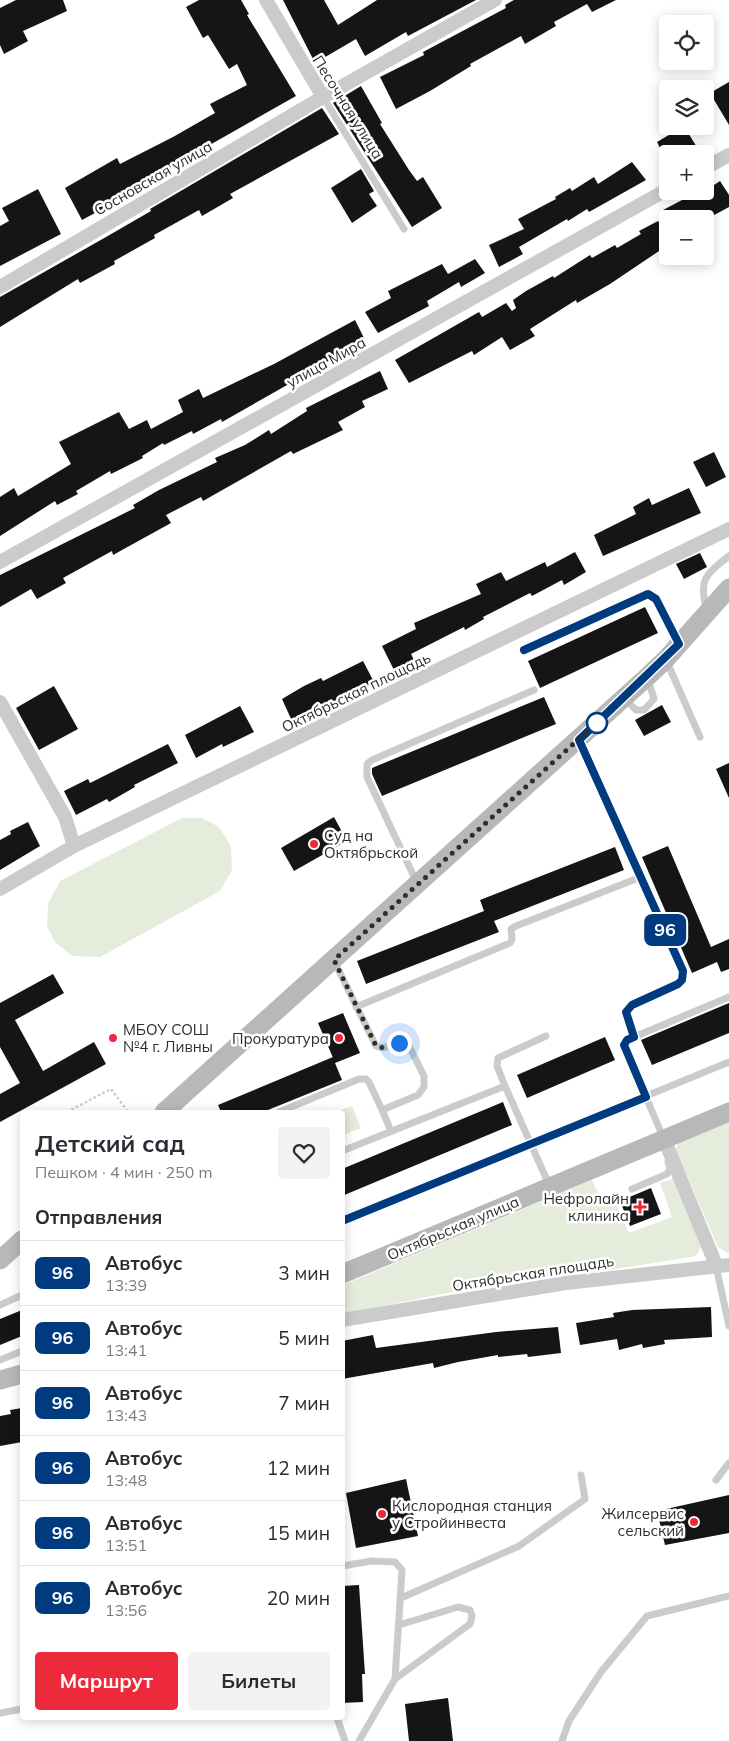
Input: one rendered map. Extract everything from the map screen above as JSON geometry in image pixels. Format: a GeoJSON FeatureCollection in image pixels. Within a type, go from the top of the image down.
{"type":"FeatureCollection","features":[{"type":"Feature","properties":{"kind":"street","name":"Песочная улица"},"geometry":{"type":"LineString","coordinates":[[266,0],[323,97]]}},
{"type":"Feature","properties":{"kind":"street","name":"Сосновская улица"},"geometry":{"type":"LineString","coordinates":[[0,288],[323,97],[495,0]]}},
{"type":"Feature","properties":{"kind":"street"},"geometry":{"type":"LineString","coordinates":[[714,163],[729,155]]}},
{"type":"Feature","properties":{"kind":"street","name":"улица Мира"},"geometry":{"type":"LineString","coordinates":[[0,562],[659,194]]}},
{"type":"Feature","properties":{"kind":"street","name":"Октябрьская площадь"},"geometry":{"type":"LineString","coordinates":[[0,889],[74,846],[729,529]]}},
{"type":"Feature","properties":{"kind":"street"},"geometry":{"type":"LineString","coordinates":[[166,1110],[647,677],[666,659],[729,588]]}},
{"type":"Feature","properties":{"kind":"street"},"geometry":{"type":"LineString","coordinates":[[0,702],[64,817],[74,846]]}},
{"type":"Feature","properties":{"kind":"street","name":"Октябрьская улица"},"geometry":{"type":"LineString","coordinates":[[345,1273],[729,1112]]}},
{"type":"Feature","properties":{"kind":"street"},"geometry":{"type":"LineString","coordinates":[[661,1140],[722,1265]]}},
{"type":"Feature","properties":{"kind":"street"},"geometry":{"type":"LineString","coordinates":[[0,1260],[20,1242]]}},
{"type":"Feature","properties":{"kind":"street","name":"Октябрьская площадь"},"geometry":{"type":"LineString","coordinates":[[345,1320],[566,1283],[722,1265]]}},
{"type":"Feature","properties":{"kind":"street"},"geometry":{"type":"LineString","coordinates":[[0,1380],[20,1375]]}},
{"type":"Feature","properties":{"kind":"lane","name":"Песочная улица"},"geometry":{"type":"LineString","coordinates":[[323,97],[404,229]]}},
{"type":"Feature","properties":{"kind":"lane"},"geometry":{"type":"LineString","coordinates":[[708,613],[702,586],[708,576],[729,556]]}},
{"type":"Feature","properties":{"kind":"lane"},"geometry":{"type":"LineString","coordinates":[[524,650],[648,594],[656,599],[679,644]]}},
{"type":"Feature","properties":{"kind":"lane"},"geometry":{"type":"LineString","coordinates":[[666,659],[700,737]]}},
{"type":"Feature","properties":{"kind":"lane"},"geometry":{"type":"LineString","coordinates":[[418,885],[367,777],[366,766],[372,760],[534,690]]}},
{"type":"Feature","properties":{"kind":"lane"},"geometry":{"type":"LineString","coordinates":[[579,740],[681,964],[683,974],[681,982],[676,986],[627,1009],[626,1018],[634,1037]]}},
{"type":"Feature","properties":{"kind":"lane"},"geometry":{"type":"LineString","coordinates":[[356,1007],[510,943],[512,939],[511,929],[516,926],[641,877]]}},
{"type":"Feature","properties":{"kind":"lane"},"geometry":{"type":"LineString","coordinates":[[334,960],[376,1046],[384,1048],[401,1043],[409,1046],[424,1076],[425,1085],[421,1093],[382,1110]]}},
{"type":"Feature","properties":{"kind":"lane"},"geometry":{"type":"LineString","coordinates":[[632,1189],[669,1172],[670,1167],[646,1097],[624,1045],[627,1040],[729,997]]}},
{"type":"Feature","properties":{"kind":"lane"},"geometry":{"type":"LineString","coordinates":[[546,1036],[498,1058],[497,1066],[550,1188]]}},
{"type":"Feature","properties":{"kind":"lane"},"geometry":{"type":"LineString","coordinates":[[345,1220],[729,1062]]}},
{"type":"Feature","properties":{"kind":"lane"},"geometry":{"type":"LineString","coordinates":[[284,1110],[363,1079],[369,1082],[392,1131]]}},
{"type":"Feature","properties":{"kind":"lane"},"geometry":{"type":"LineString","coordinates":[[345,1150],[505,1086]]}},
{"type":"Feature","properties":{"kind":"lane"},"geometry":{"type":"LineString","coordinates":[[722,1265],[729,1326]]}},
{"type":"Feature","properties":{"kind":"lane"},"geometry":{"type":"LineString","coordinates":[[0,1305],[20,1296]]}},
{"type":"Feature","properties":{"kind":"lane"},"geometry":{"type":"LineString","coordinates":[[0,1360],[20,1352]]}},
{"type":"Feature","properties":{"kind":"lane"},"geometry":{"type":"LineString","coordinates":[[716,1480],[729,1464]]}},
{"type":"Feature","properties":{"kind":"lane"},"geometry":{"type":"LineString","coordinates":[[401,1598],[519,1546],[585,1499],[581,1474]]}},
{"type":"Feature","properties":{"kind":"lane"},"geometry":{"type":"LineString","coordinates":[[345,1566],[372,1561],[395,1562],[402,1570],[395,1679]]}},
{"type":"Feature","properties":{"kind":"lane"},"geometry":{"type":"LineString","coordinates":[[562,1741],[569,1721],[601,1672],[647,1616],[729,1596]]}},
{"type":"Feature","properties":{"kind":"lane"},"geometry":{"type":"LineString","coordinates":[[359,1741],[395,1679],[470,1624],[472,1616],[470,1610],[458,1606],[399,1625]]}},
{"type":"Feature","properties":{"kind":"lane"},"geometry":{"type":"LineString","coordinates":[[0,1713],[20,1709]]}},
{"type":"Feature","properties":{"kind":"lane"},"geometry":{"type":"LineString","coordinates":[[338,1720],[345,1741]]}},
{"type":"Feature","properties":{"kind":"path"},"geometry":{"type":"LineString","coordinates":[[71,1110],[110,1089],[126,1110]]}},
{"type":"Feature","properties":{"kind":"green space"},"geometry":{"type":"Polygon","coordinates":[[[182,818],[202,818],[219,827],[231,846],[232,870],[220,891],[100,957],[72,956],[55,942],[47,926],[48,904],[60,881],[182,818]]]}},
{"type":"Feature","properties":{"kind":"green space"},"geometry":{"type":"Polygon","coordinates":[[[352,1106],[361,1128],[345,1134],[345,1110],[341,1110],[352,1106]]]}},
{"type":"Feature","properties":{"kind":"green space"},"geometry":{"type":"Polygon","coordinates":[[[729,1121],[729,1254],[718,1247],[676,1150],[678,1142],[729,1121]]]}},
{"type":"Feature","properties":{"kind":"green space"},"geometry":{"type":"Polygon","coordinates":[[[675,1178],[701,1247],[696,1256],[610,1270],[516,1279],[345,1314],[345,1284],[592,1180],[604,1206],[615,1202],[629,1233],[672,1217],[660,1183],[675,1178]]]}},
{"type":"Feature","properties":{"kind":"building"},"geometry":{"type":"Polygon","coordinates":[[[16,0],[63,0],[67,11],[23,31],[28,41],[4,54],[0,45],[0,8],[16,0]]]}},
{"type":"Feature","properties":{"kind":"building"},"geometry":{"type":"Polygon","coordinates":[[[199,0],[241,0],[249,14],[247,15],[296,96],[162,172],[132,186],[133,188],[107,203],[108,206],[82,220],[65,188],[117,158],[120,164],[173,137],[215,113],[210,104],[247,85],[237,64],[229,69],[208,35],[203,38],[186,7],[199,0]]]}},
{"type":"Feature","properties":{"kind":"building"},"geometry":{"type":"Polygon","coordinates":[[[283,0],[324,0],[338,25],[377,0],[476,0],[408,36],[406,32],[365,56],[356,39],[315,63],[283,0]]]}},
{"type":"Feature","properties":{"kind":"building"},"geometry":{"type":"Polygon","coordinates":[[[514,0],[616,0],[592,12],[587,4],[554,22],[556,26],[525,44],[521,36],[470,64],[471,66],[430,91],[396,109],[380,77],[424,55],[423,52],[506,8],[505,5],[514,0]]]}},
{"type":"Feature","properties":{"kind":"building"},"geometry":{"type":"Polygon","coordinates":[[[729,82],[729,125],[714,100],[714,91],[729,82]]]}},
{"type":"Feature","properties":{"kind":"building"},"geometry":{"type":"Polygon","coordinates":[[[361,86],[382,123],[380,124],[409,170],[417,181],[423,177],[442,208],[412,227],[333,103],[361,86]]]}},
{"type":"Feature","properties":{"kind":"building"},"geometry":{"type":"Polygon","coordinates":[[[322,108],[339,134],[230,194],[233,198],[202,216],[199,210],[154,235],[155,238],[114,261],[115,264],[80,283],[78,279],[0,327],[0,297],[151,211],[150,209],[322,108]]]}},
{"type":"Feature","properties":{"kind":"building"},"geometry":{"type":"Polygon","coordinates":[[[669,135],[689,135],[696,145],[659,146],[657,142],[669,135]]]}},
{"type":"Feature","properties":{"kind":"building"},"geometry":{"type":"Polygon","coordinates":[[[632,162],[646,180],[589,212],[587,209],[568,221],[567,219],[519,247],[523,254],[499,267],[489,245],[524,229],[518,219],[556,199],[555,197],[570,188],[572,191],[594,177],[598,184],[632,162]]]}},
{"type":"Feature","properties":{"kind":"building"},"geometry":{"type":"Polygon","coordinates":[[[361,169],[374,191],[369,194],[377,206],[352,223],[331,188],[361,169]]]}},
{"type":"Feature","properties":{"kind":"building"},"geometry":{"type":"Polygon","coordinates":[[[720,181],[729,195],[729,207],[714,215],[714,210],[663,210],[682,200],[714,200],[714,185],[720,181]]]}},
{"type":"Feature","properties":{"kind":"building"},"geometry":{"type":"Polygon","coordinates":[[[38,189],[61,234],[0,266],[0,226],[9,221],[2,208],[38,189]]]}},
{"type":"Feature","properties":{"kind":"building"},"geometry":{"type":"Polygon","coordinates":[[[658,221],[659,251],[610,284],[577,303],[576,300],[530,329],[535,336],[510,350],[502,337],[474,355],[472,351],[409,383],[395,360],[479,312],[482,317],[506,303],[512,311],[516,308],[513,300],[526,291],[553,276],[554,278],[590,255],[592,258],[615,245],[617,248],[641,234],[639,231],[658,221]]]}},
{"type":"Feature","properties":{"kind":"building"},"geometry":{"type":"Polygon","coordinates":[[[475,259],[485,273],[461,287],[459,282],[427,301],[429,306],[378,333],[365,312],[391,298],[388,291],[442,264],[448,274],[475,259]]]}},
{"type":"Feature","properties":{"kind":"building"},"geometry":{"type":"Polygon","coordinates":[[[355,320],[364,338],[319,367],[222,422],[221,419],[193,434],[192,431],[164,445],[163,443],[142,456],[143,458],[111,474],[110,471],[76,491],[78,494],[57,505],[55,501],[0,536],[0,497],[14,488],[18,496],[71,464],[59,442],[119,412],[129,429],[147,420],[151,429],[183,412],[178,400],[199,389],[203,398],[274,364],[355,320]]]}},
{"type":"Feature","properties":{"kind":"building"},"geometry":{"type":"Polygon","coordinates":[[[380,371],[388,389],[362,401],[365,407],[338,422],[343,430],[293,454],[291,451],[203,501],[201,497],[166,515],[171,523],[113,555],[112,551],[63,578],[66,583],[37,599],[31,589],[0,607],[0,575],[135,508],[133,505],[159,490],[217,462],[215,458],[245,445],[269,430],[271,434],[307,411],[306,408],[380,371]]]}},
{"type":"Feature","properties":{"kind":"building"},"geometry":{"type":"Polygon","coordinates":[[[714,452],[726,477],[706,487],[693,462],[714,452]]]}},
{"type":"Feature","properties":{"kind":"building"},"geometry":{"type":"Polygon","coordinates":[[[689,488],[701,513],[603,556],[594,535],[636,514],[633,507],[649,498],[652,505],[689,488]]]}},
{"type":"Feature","properties":{"kind":"building"},"geometry":{"type":"Polygon","coordinates":[[[575,552],[586,572],[564,585],[562,580],[532,596],[530,593],[483,617],[484,619],[465,630],[464,627],[411,654],[416,664],[396,674],[382,646],[416,629],[414,623],[481,594],[476,584],[501,572],[506,581],[545,562],[547,567],[575,552]]]}},
{"type":"Feature","properties":{"kind":"building"},"geometry":{"type":"Polygon","coordinates":[[[700,553],[707,567],[684,579],[676,564],[700,553]]]}},
{"type":"Feature","properties":{"kind":"building"},"geometry":{"type":"Polygon","coordinates":[[[645,607],[658,633],[540,688],[528,661],[645,607]]]}},
{"type":"Feature","properties":{"kind":"building"},"geometry":{"type":"Polygon","coordinates":[[[363,661],[374,682],[316,712],[315,709],[292,721],[282,699],[321,678],[323,681],[363,661]]]}},
{"type":"Feature","properties":{"kind":"building"},"geometry":{"type":"Polygon","coordinates":[[[54,686],[78,729],[39,750],[16,708],[54,686]]]}},
{"type":"Feature","properties":{"kind":"building"},"geometry":{"type":"Polygon","coordinates":[[[544,697],[556,724],[382,796],[372,774],[372,768],[544,697]]]}},
{"type":"Feature","properties":{"kind":"building"},"geometry":{"type":"Polygon","coordinates":[[[662,705],[671,722],[644,736],[635,720],[662,705]]]}},
{"type":"Feature","properties":{"kind":"building"},"geometry":{"type":"Polygon","coordinates":[[[240,706],[254,732],[223,747],[222,744],[196,758],[185,735],[240,706]]]}},
{"type":"Feature","properties":{"kind":"building"},"geometry":{"type":"Polygon","coordinates":[[[168,744],[178,763],[134,785],[135,787],[109,802],[107,799],[76,815],[64,791],[88,779],[90,783],[168,744]]]}},
{"type":"Feature","properties":{"kind":"building"},"geometry":{"type":"Polygon","coordinates":[[[729,763],[729,798],[716,769],[729,763]]]}},
{"type":"Feature","properties":{"kind":"building","name":"Суд на Октябрьской"},"geometry":{"type":"Polygon","coordinates":[[[334,817],[347,841],[294,871],[281,848],[334,817]]]}},
{"type":"Feature","properties":{"kind":"building"},"geometry":{"type":"Polygon","coordinates":[[[28,822],[40,846],[0,870],[0,840],[11,834],[10,831],[28,822]]]}},
{"type":"Feature","properties":{"kind":"building"},"geometry":{"type":"Polygon","coordinates":[[[668,846],[711,947],[729,939],[729,969],[721,972],[717,962],[692,973],[642,857],[668,846]]]}},
{"type":"Feature","properties":{"kind":"building"},"geometry":{"type":"Polygon","coordinates":[[[615,847],[624,870],[494,921],[499,932],[366,984],[357,961],[484,911],[480,900],[615,847]]]}},
{"type":"Feature","properties":{"kind":"building"},"geometry":{"type":"Polygon","coordinates":[[[53,974],[64,993],[15,1020],[43,1071],[94,1042],[106,1064],[0,1122],[0,1094],[20,1083],[0,1047],[0,1003],[53,974]]]}},
{"type":"Feature","properties":{"kind":"building"},"geometry":{"type":"Polygon","coordinates":[[[729,1003],[729,1033],[652,1065],[641,1040],[729,1003]]]}},
{"type":"Feature","properties":{"kind":"building"},"geometry":{"type":"Polygon","coordinates":[[[343,1013],[360,1053],[335,1063],[342,1080],[268,1110],[220,1110],[218,1105],[333,1057],[318,1023],[343,1013]]]}},
{"type":"Feature","properties":{"kind":"building"},"geometry":{"type":"Polygon","coordinates":[[[605,1037],[615,1060],[527,1098],[517,1075],[605,1037]]]}},
{"type":"Feature","properties":{"kind":"building"},"geometry":{"type":"Polygon","coordinates":[[[503,1102],[512,1125],[345,1195],[345,1168],[503,1102]]]}},
{"type":"Feature","properties":{"kind":"building","name":"Нефролайн клиника"},"geometry":{"type":"Polygon","coordinates":[[[651,1188],[661,1214],[630,1226],[620,1201],[651,1188]]]}},
{"type":"Feature","properties":{"kind":"building"},"geometry":{"type":"Polygon","coordinates":[[[711,1307],[712,1337],[664,1340],[665,1344],[643,1348],[642,1344],[619,1350],[617,1339],[580,1345],[576,1323],[614,1317],[613,1313],[632,1310],[711,1307]]]}},
{"type":"Feature","properties":{"kind":"building"},"geometry":{"type":"Polygon","coordinates":[[[20,1311],[20,1337],[0,1345],[0,1319],[20,1311]]]}},
{"type":"Feature","properties":{"kind":"building"},"geometry":{"type":"Polygon","coordinates":[[[558,1327],[561,1353],[528,1357],[527,1354],[498,1357],[498,1355],[434,1368],[433,1363],[345,1378],[345,1340],[373,1335],[376,1348],[496,1332],[558,1327]]]}},
{"type":"Feature","properties":{"kind":"building"},"geometry":{"type":"Polygon","coordinates":[[[20,1408],[20,1442],[0,1446],[0,1416],[11,1414],[10,1410],[20,1408]]]}},
{"type":"Feature","properties":{"kind":"building","name":"Кислородная станция у Стройинвеста"},"geometry":{"type":"Polygon","coordinates":[[[406,1479],[418,1536],[356,1548],[346,1493],[406,1479]]]}},
{"type":"Feature","properties":{"kind":"building","name":"Жилсервис сельский"},"geometry":{"type":"Polygon","coordinates":[[[729,1495],[729,1533],[665,1545],[657,1511],[729,1495]]]}},
{"type":"Feature","properties":{"kind":"building"},"geometry":{"type":"Polygon","coordinates":[[[359,1585],[365,1674],[362,1674],[363,1702],[345,1703],[345,1586],[359,1585]]]}},
{"type":"Feature","properties":{"kind":"building"},"geometry":{"type":"Polygon","coordinates":[[[448,1698],[453,1741],[409,1741],[405,1704],[448,1698]]]}},
{"type":"Feature","properties":{"kind":"bus line","name":"96"},"geometry":{"type":"LineString","coordinates":[[345,1220],[646,1097],[624,1045],[627,1040],[634,1037],[626,1018],[626,1012],[632,1005],[676,986],[682,980],[683,971],[579,740],[666,659],[679,644],[656,599],[652,595],[643,594],[524,650]]}},
{"type":"Feature","properties":{"kind":"place","name":"Суд на Октябрьской"},"geometry":{"type":"Point","coordinates":[314,844]}},
{"type":"Feature","properties":{"kind":"place","name":"МБОУ СОШ №4 г. Ливны"},"geometry":{"type":"Point","coordinates":[113,1038]}},
{"type":"Feature","properties":{"kind":"place","name":"Прокуратура"},"geometry":{"type":"Point","coordinates":[339,1038]}},
{"type":"Feature","properties":{"kind":"place","name":"Нефролайн клиника"},"geometry":{"type":"Point","coordinates":[640,1207]}},
{"type":"Feature","properties":{"kind":"place","name":"Кислородная станция у Стройинвеста"},"geometry":{"type":"Point","coordinates":[382,1514]}},
{"type":"Feature","properties":{"kind":"place","name":"Жилсервис сельский"},"geometry":{"type":"Point","coordinates":[694,1522]}},
{"type":"Feature","properties":{"kind":"route"},"geometry":{"type":"LineString","coordinates":[[399,1043],[384,1048],[376,1046],[334,960],[601,719],[597,723]]}}]}
